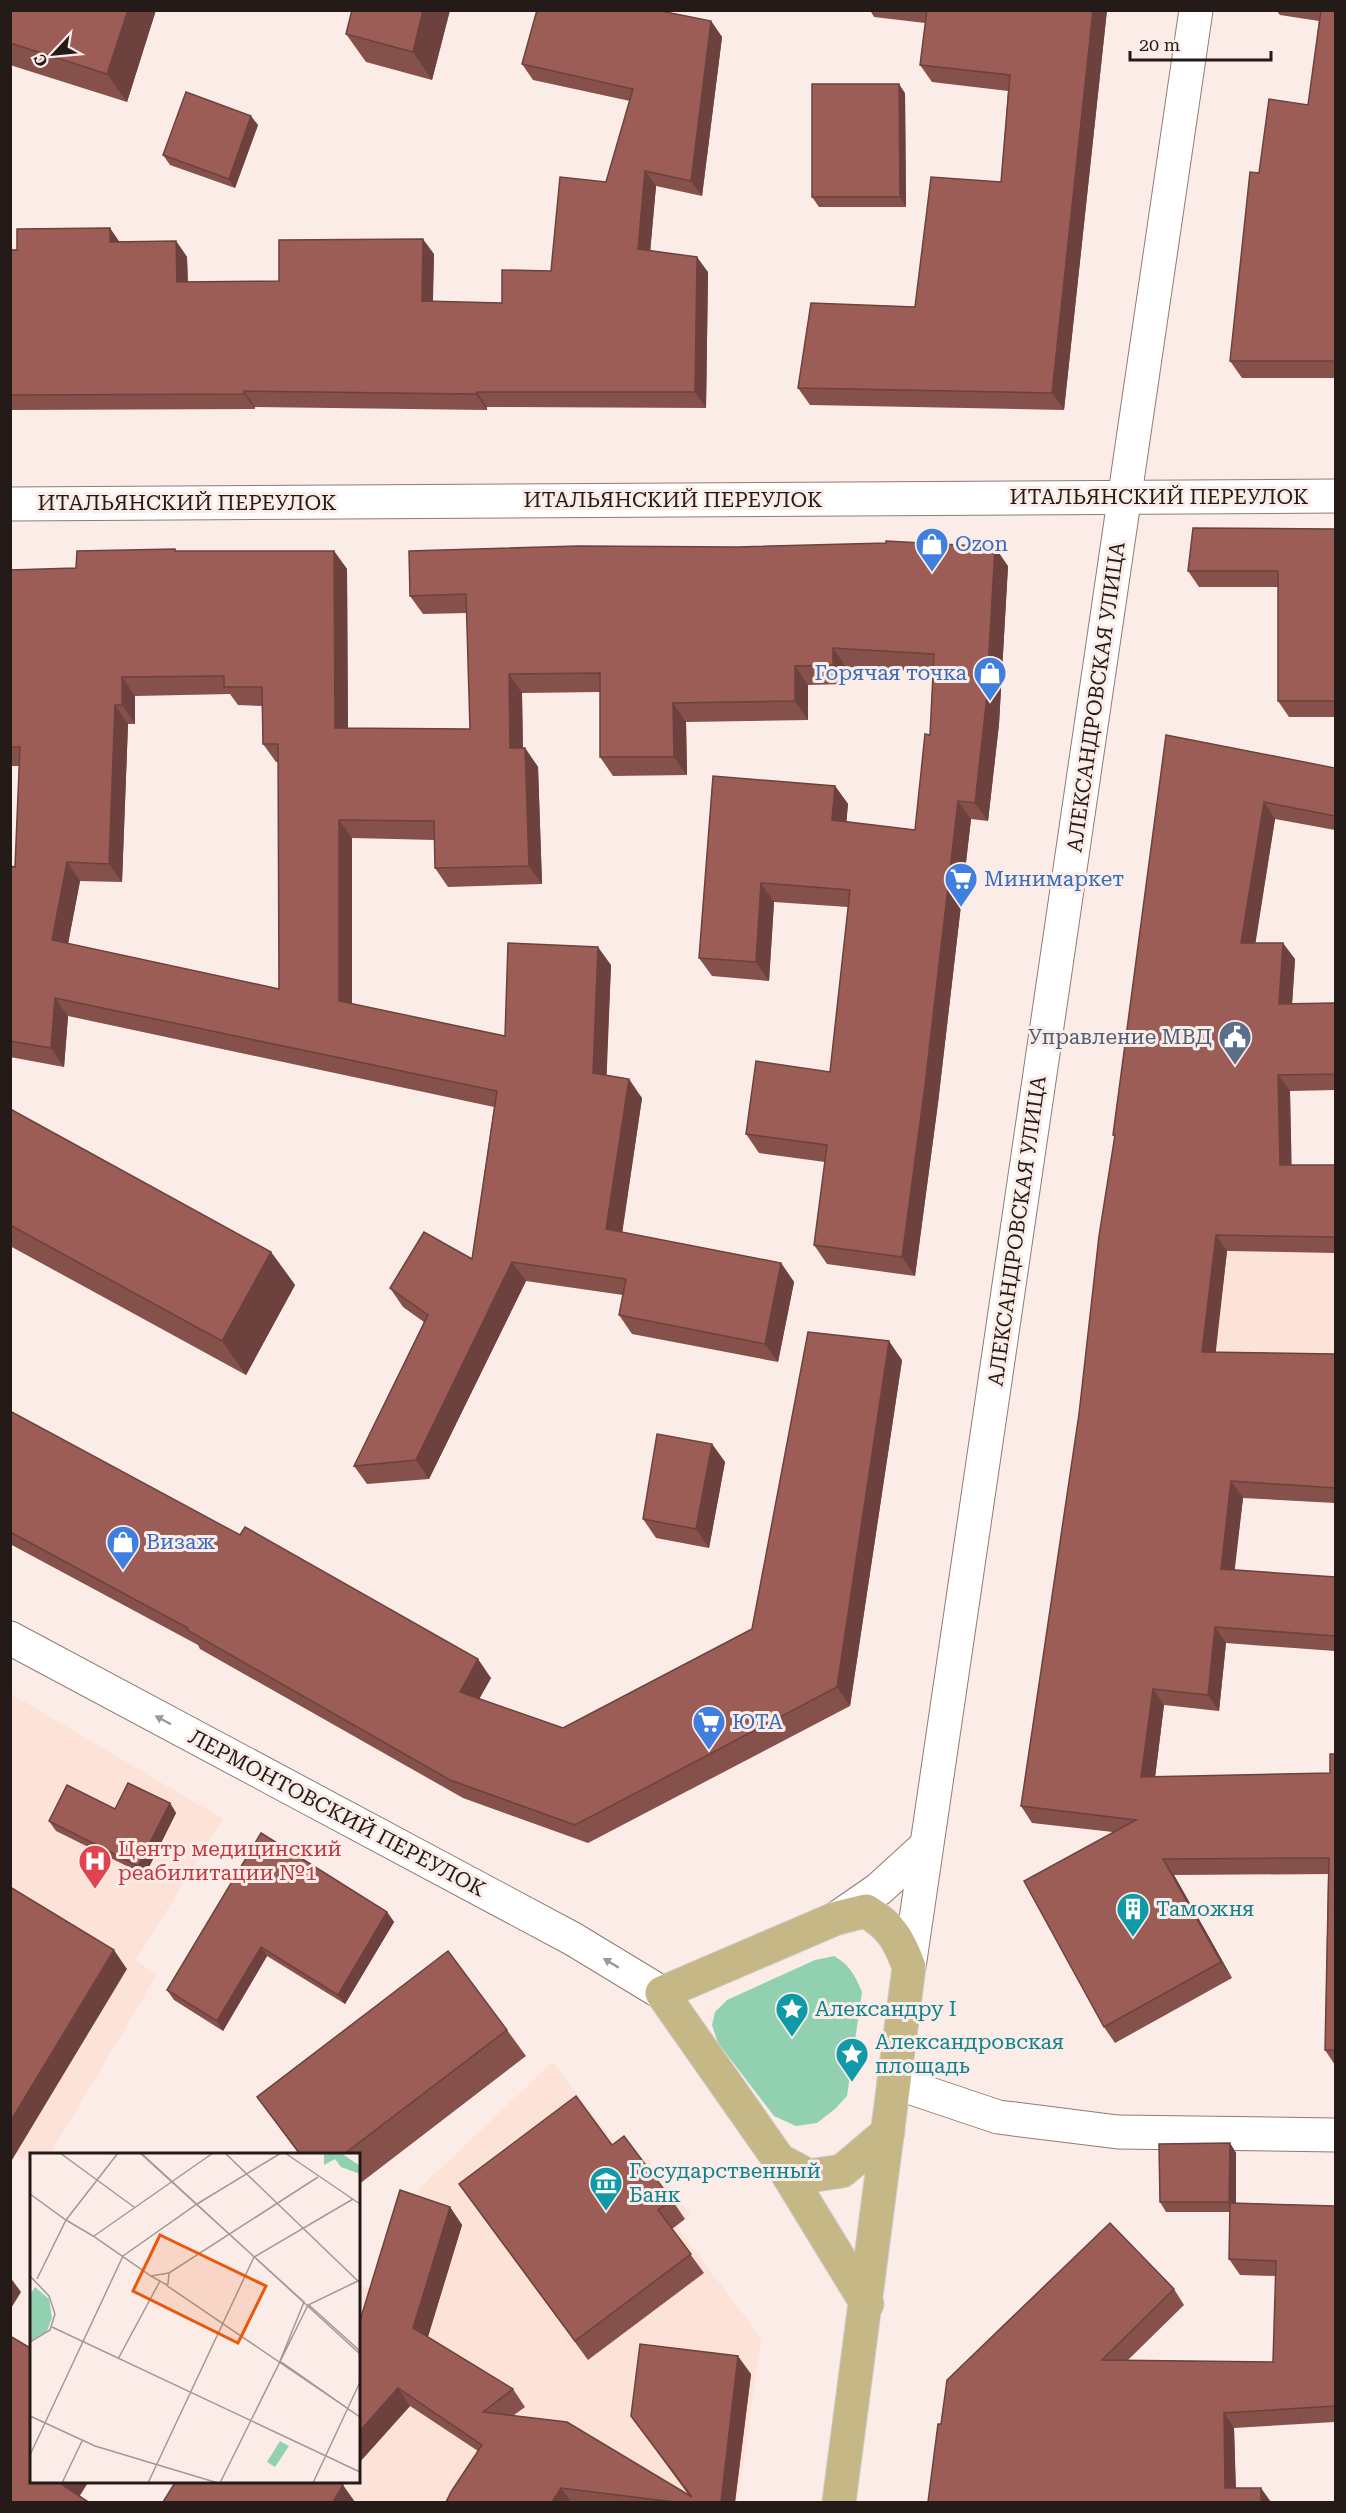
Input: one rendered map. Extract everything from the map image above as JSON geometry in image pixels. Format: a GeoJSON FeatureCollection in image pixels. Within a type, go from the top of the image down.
{"type":"FeatureCollection","features":[{"type":"Feature","properties":{"kind":"main road"},"geometry":{"type":"LineString","coordinates":[[839,2502],[867,2304],[909,1967],[900,1943],[884,1922],[866,1911],[837,1918],[662,1993],[779,2160],[867,2304]]}},
{"type":"Feature","properties":{"kind":"main road"},"geometry":{"type":"LineString","coordinates":[[779,2160],[809,2176],[842,2171],[888,2132]]}},
{"type":"Feature","properties":{"kind":"street","name":"АЛЕКСАНДРОВСКАЯ УЛИЦА"},"geometry":{"type":"LineString","coordinates":[[909,1967],[1196,10]]}},
{"type":"Feature","properties":{"kind":"street","name":"ИТАЛЬЯНСКИЙ ПЕРЕУЛОК"},"geometry":{"type":"LineString","coordinates":[[10,504],[1335,496]]}},
{"type":"Feature","properties":{"kind":"street","name":"ЛЕРМОНТОВСКИЙ ПЕРЕУЛОК"},"geometry":{"type":"LineString","coordinates":[[10,1638],[573,1940],[662,1993]]}},
{"type":"Feature","properties":{"kind":"street"},"geometry":{"type":"LineString","coordinates":[[837,1918],[879,1889],[926,1846]]}},
{"type":"Feature","properties":{"kind":"street"},"geometry":{"type":"LineString","coordinates":[[894,2082],[998,2117],[1096,2129],[1129,2132],[1335,2135]]}},
{"type":"Feature","properties":{"kind":"shaded area"},"geometry":{"type":"Polygon","coordinates":[[[1110,1250],[1335,1253],[1335,1456],[1205,1444],[1110,1250]]]}},
{"type":"Feature","properties":{"kind":"shaded area","name":"Центр медицинский реабилитации №1"},"geometry":{"type":"Polygon","coordinates":[[[11,1694],[223,1819],[136,1960],[156,1976],[51,2153],[30,2153],[30,2162],[11,2151],[11,1694]]]}},
{"type":"Feature","properties":{"kind":"shaded area"},"geometry":{"type":"Polygon","coordinates":[[[553,2062],[634,2168],[647,2158],[690,2214],[677,2227],[761,2338],[738,2502],[181,2502],[192,2483],[360,2483],[360,2285],[377,2290],[421,2187],[553,2062]]]}},
{"type":"Feature","properties":{"kind":"green space"},"geometry":{"type":"Polygon","coordinates":[[[834,1956],[851,1971],[862,1992],[847,2096],[817,2123],[796,2126],[774,2116],[718,2043],[712,2025],[715,2012],[727,2000],[815,1960],[834,1956]]]}},
{"type":"Feature","properties":{"kind":"building"},"geometry":{"type":"Polygon","coordinates":[[[10,10],[128,10],[107,74],[10,43],[10,10]]]}},
{"type":"Feature","properties":{"kind":"building"},"geometry":{"type":"Polygon","coordinates":[[[352,10],[423,10],[413,52],[346,34],[352,10]]]}},
{"type":"Feature","properties":{"kind":"building"},"geometry":{"type":"Polygon","coordinates":[[[537,10],[656,10],[711,21],[691,181],[645,171],[638,249],[697,257],[695,392],[477,392],[476,394],[244,391],[244,394],[10,395],[10,250],[17,250],[17,229],[110,228],[110,242],[176,241],[177,282],[279,281],[279,240],[423,239],[422,301],[502,303],[502,270],[551,271],[560,177],[606,182],[633,89],[522,64],[537,10]]]}},
{"type":"Feature","properties":{"kind":"building"},"geometry":{"type":"Polygon","coordinates":[[[927,10],[1093,10],[1052,393],[798,388],[811,303],[915,307],[931,177],[1001,182],[1010,75],[920,65],[927,10]]]}},
{"type":"Feature","properties":{"kind":"building"},"geometry":{"type":"Polygon","coordinates":[[[1321,10],[1335,10],[1335,361],[1230,361],[1250,172],[1259,173],[1269,99],[1308,105],[1321,10]]]}},
{"type":"Feature","properties":{"kind":"building"},"geometry":{"type":"Polygon","coordinates":[[[812,84],[899,84],[900,197],[812,197],[812,84]]]}},
{"type":"Feature","properties":{"kind":"building"},"geometry":{"type":"Polygon","coordinates":[[[186,92],[251,116],[229,179],[163,155],[186,92]]]}},
{"type":"Feature","properties":{"kind":"building"},"geometry":{"type":"Polygon","coordinates":[[[1193,528],[1335,529],[1335,701],[1278,701],[1278,571],[1188,571],[1193,528]]]}},
{"type":"Feature","properties":{"kind":"building"},"geometry":{"type":"Polygon","coordinates":[[[886,541],[995,547],[986,705],[975,803],[958,801],[925,1085],[902,1257],[814,1245],[827,1145],[746,1134],[756,1061],[830,1072],[850,890],[761,883],[756,962],[699,958],[713,776],[835,786],[832,820],[915,830],[925,734],[930,735],[934,654],[833,648],[833,665],[795,666],[795,701],[673,703],[674,757],[600,757],[600,673],[509,674],[510,748],[525,748],[529,866],[435,868],[434,821],[339,820],[339,1001],[505,1036],[508,943],[598,947],[593,1073],[629,1079],[606,1229],[781,1263],[765,1344],[619,1315],[626,1279],[512,1262],[416,1460],[354,1466],[428,1315],[390,1288],[424,1232],[472,1259],[497,1091],[55,998],[51,1048],[10,1041],[10,866],[15,867],[20,747],[10,747],[10,570],[76,568],[77,551],[175,549],[175,551],[334,551],[335,728],[470,729],[466,594],[410,596],[409,551],[578,546],[738,547],[886,543],[886,541]],[[224,676],[122,677],[122,705],[115,705],[109,864],[67,862],[52,940],[279,989],[278,744],[263,744],[262,687],[224,687],[224,676]]]}},
{"type":"Feature","properties":{"kind":"building"},"geometry":{"type":"Polygon","coordinates":[[[1166,735],[1335,768],[1335,816],[1264,802],[1241,943],[1283,943],[1279,1004],[1335,1003],[1335,1074],[1278,1075],[1280,1165],[1335,1165],[1335,1237],[1216,1235],[1202,1352],[1335,1354],[1335,1488],[1231,1481],[1221,1569],[1335,1577],[1335,1636],[1215,1627],[1208,1695],[1153,1689],[1141,1777],[1330,1773],[1330,1754],[1335,1754],[1335,2050],[1325,2050],[1329,1858],[1163,1859],[1221,1962],[1104,2027],[1024,1881],[1136,1820],[1021,1806],[1079,1414],[1099,1236],[1115,1135],[1113,1135],[1166,735]]]}},
{"type":"Feature","properties":{"kind":"building"},"geometry":{"type":"Polygon","coordinates":[[[12,1110],[271,1252],[222,1341],[10,1225],[10,1113],[12,1110]]]}},
{"type":"Feature","properties":{"kind":"building"},"geometry":{"type":"Polygon","coordinates":[[[808,1332],[889,1341],[837,1687],[575,1825],[450,1780],[187,1630],[188,1628],[10,1532],[10,1411],[240,1535],[245,1527],[478,1659],[460,1692],[563,1728],[752,1629],[808,1332]]]}},
{"type":"Feature","properties":{"kind":"building"},"geometry":{"type":"Polygon","coordinates":[[[657,1434],[712,1444],[696,1529],[643,1519],[657,1434]]]}},
{"type":"Feature","properties":{"kind":"building"},"geometry":{"type":"Polygon","coordinates":[[[128,1783],[170,1803],[138,1866],[49,1821],[67,1785],[115,1809],[128,1783]]]}},
{"type":"Feature","properties":{"kind":"building"},"geometry":{"type":"Polygon","coordinates":[[[261,1833],[387,1912],[338,1995],[261,1947],[217,2021],[167,1990],[261,1833]]]}},
{"type":"Feature","properties":{"kind":"building"},"geometry":{"type":"Polygon","coordinates":[[[10,1887],[114,1950],[10,2122],[10,1887]]]}},
{"type":"Feature","properties":{"kind":"building"},"geometry":{"type":"Polygon","coordinates":[[[448,1951],[507,2030],[345,2153],[299,2153],[257,2097],[448,1951]]]}},
{"type":"Feature","properties":{"kind":"building"},"geometry":{"type":"Polygon","coordinates":[[[576,2096],[612,2145],[624,2136],[672,2200],[658,2210],[691,2254],[575,2341],[459,2184],[576,2096]]]}},
{"type":"Feature","properties":{"kind":"building"},"geometry":{"type":"Polygon","coordinates":[[[1230,2143],[1229,2202],[1160,2202],[1159,2144],[1230,2143]]]}},
{"type":"Feature","properties":{"kind":"building"},"geometry":{"type":"Polygon","coordinates":[[[400,2190],[450,2207],[413,2328],[513,2389],[483,2412],[567,2422],[692,2497],[631,2416],[640,2344],[738,2356],[721,2502],[674,2502],[561,2488],[552,2502],[446,2502],[482,2445],[398,2388],[360,2431],[360,2320],[400,2190]]]}},
{"type":"Feature","properties":{"kind":"building"},"geometry":{"type":"Polygon","coordinates":[[[1230,2203],[1335,2206],[1335,2406],[1224,2413],[1225,2488],[1261,2488],[1261,2502],[928,2502],[938,2424],[941,2424],[947,2380],[1110,2223],[1174,2289],[1102,2360],[1273,2362],[1276,2261],[1229,2259],[1230,2203]]]}},
{"type":"Feature","properties":{"kind":"building"},"geometry":{"type":"Polygon","coordinates":[[[10,2336],[30,2348],[30,2483],[61,2483],[87,2501],[10,2502],[10,2336]]]}},
{"type":"Feature","properties":{"kind":"building"},"geometry":{"type":"Polygon","coordinates":[[[175,2483],[340,2483],[343,2485],[333,2502],[163,2502],[175,2483]]]}},
{"type":"Feature","properties":{"kind":"place","name":"Ozon"},"geometry":{"type":"Point","coordinates":[932,573]}},
{"type":"Feature","properties":{"kind":"place","name":"Горячая точка"},"geometry":{"type":"Point","coordinates":[990,702]}},
{"type":"Feature","properties":{"kind":"place","name":"Минимаркет"},"geometry":{"type":"Point","coordinates":[961,908]}},
{"type":"Feature","properties":{"kind":"place","name":"Управление МВД"},"geometry":{"type":"Point","coordinates":[1235,1066]}},
{"type":"Feature","properties":{"kind":"place","name":"Визаж"},"geometry":{"type":"Point","coordinates":[123,1571]}},
{"type":"Feature","properties":{"kind":"place","name":"ЮТА"},"geometry":{"type":"Point","coordinates":[709,1751]}},
{"type":"Feature","properties":{"kind":"place","name":"Центр медицинский реабилитации №1"},"geometry":{"type":"Point","coordinates":[95,1890]}},
{"type":"Feature","properties":{"kind":"place","name":"Таможня"},"geometry":{"type":"Point","coordinates":[1133,1938]}},
{"type":"Feature","properties":{"kind":"place","name":"Александру I"},"geometry":{"type":"Point","coordinates":[792,2038]}},
{"type":"Feature","properties":{"kind":"place","name":"Александровская площадь"},"geometry":{"type":"Point","coordinates":[852,2083]}},
{"type":"Feature","properties":{"kind":"place","name":"Государственный Банк"},"geometry":{"type":"Point","coordinates":[606,2212]}}]}
